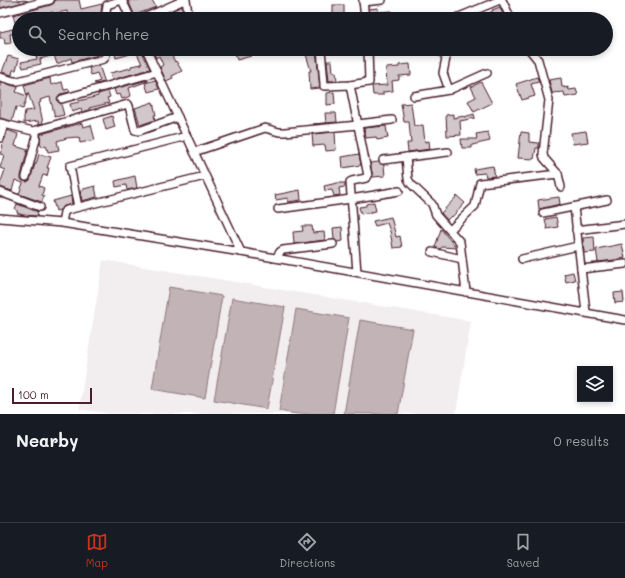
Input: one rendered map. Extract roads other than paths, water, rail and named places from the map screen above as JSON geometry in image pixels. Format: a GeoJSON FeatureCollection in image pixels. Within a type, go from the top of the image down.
{"type":"FeatureCollection","features":[{"type":"Feature","properties":{"kind":"street"},"geometry":{"type":"LineString","coordinates":[[0,13],[50,0]]}},
{"type":"Feature","properties":{"kind":"street"},"geometry":{"type":"LineString","coordinates":[[106,12],[107,5],[122,0],[128,12]]}},
{"type":"Feature","properties":{"kind":"street"},"geometry":{"type":"LineString","coordinates":[[158,12],[185,0],[188,12]]}},
{"type":"Feature","properties":{"kind":"street"},"geometry":{"type":"LineString","coordinates":[[364,12],[363,1],[382,0]]}},
{"type":"Feature","properties":{"kind":"street"},"geometry":{"type":"LineString","coordinates":[[471,12],[501,0],[507,12]]}},
{"type":"Feature","properties":{"kind":"street"},"geometry":{"type":"LineString","coordinates":[[0,77],[18,82],[104,59],[106,56]]}},
{"type":"Feature","properties":{"kind":"street"},"geometry":{"type":"LineString","coordinates":[[149,56],[241,252]]}},
{"type":"Feature","properties":{"kind":"street"},"geometry":{"type":"LineString","coordinates":[[322,56],[324,86],[350,85],[369,82],[368,56]]}},
{"type":"Feature","properties":{"kind":"street"},"geometry":{"type":"LineString","coordinates":[[445,56],[446,58],[443,73],[449,90]]}},
{"type":"Feature","properties":{"kind":"street"},"geometry":{"type":"LineString","coordinates":[[535,56],[538,60],[549,100],[543,154],[544,158],[558,174],[561,187]]}},
{"type":"Feature","properties":{"kind":"street"},"geometry":{"type":"LineString","coordinates":[[62,99],[157,72]]}},
{"type":"Feature","properties":{"kind":"street"},"geometry":{"type":"LineString","coordinates":[[414,96],[449,90],[486,73]]}},
{"type":"Feature","properties":{"kind":"street"},"geometry":{"type":"LineString","coordinates":[[350,85],[368,176],[366,178],[352,180],[350,182],[357,272]]}},
{"type":"Feature","properties":{"kind":"street"},"geometry":{"type":"LineString","coordinates":[[0,138],[2,123],[36,131],[128,104],[136,131],[178,117]]}},
{"type":"Feature","properties":{"kind":"street"},"geometry":{"type":"LineString","coordinates":[[194,152],[265,128],[285,132],[392,120]]}},
{"type":"Feature","properties":{"kind":"street"},"geometry":{"type":"LineString","coordinates":[[26,177],[36,139],[36,131]]}},
{"type":"Feature","properties":{"kind":"street"},"geometry":{"type":"LineString","coordinates":[[78,207],[69,168],[70,166],[187,136]]}},
{"type":"Feature","properties":{"kind":"street"},"geometry":{"type":"LineString","coordinates":[[383,160],[448,152]]}},
{"type":"Feature","properties":{"kind":"street"},"geometry":{"type":"LineString","coordinates":[[406,157],[408,179],[432,204],[436,215],[460,242],[466,292]]}},
{"type":"Feature","properties":{"kind":"street"},"geometry":{"type":"LineString","coordinates":[[450,230],[475,206],[480,183],[558,174]]}},
{"type":"Feature","properties":{"kind":"street"},"geometry":{"type":"LineString","coordinates":[[62,223],[64,212],[67,210],[205,176]]}},
{"type":"Feature","properties":{"kind":"street"},"geometry":{"type":"LineString","coordinates":[[278,209],[399,191]]}},
{"type":"Feature","properties":{"kind":"street"},"geometry":{"type":"LineString","coordinates":[[0,192],[40,207]]}},
{"type":"Feature","properties":{"kind":"street"},"geometry":{"type":"LineString","coordinates":[[543,213],[607,200]]}},
{"type":"Feature","properties":{"kind":"street"},"geometry":{"type":"LineString","coordinates":[[574,207],[586,312]]}},
{"type":"Feature","properties":{"kind":"street"},"geometry":{"type":"LineString","coordinates":[[0,218],[62,223],[241,252],[625,320]]}},
{"type":"Feature","properties":{"kind":"street"},"geometry":{"type":"LineString","coordinates":[[576,230],[625,224]]}},
{"type":"Feature","properties":{"kind":"street"},"geometry":{"type":"LineString","coordinates":[[276,258],[283,250],[333,244]]}},
{"type":"Feature","properties":{"kind":"street"},"geometry":{"type":"LineString","coordinates":[[522,259],[578,246]]}},
{"type":"Feature","properties":{"kind":"street"},"geometry":{"type":"LineString","coordinates":[[432,252],[462,259]]}},
{"type":"Feature","properties":{"kind":"street"},"geometry":{"type":"LineString","coordinates":[[581,269],[625,264]]}}]}
